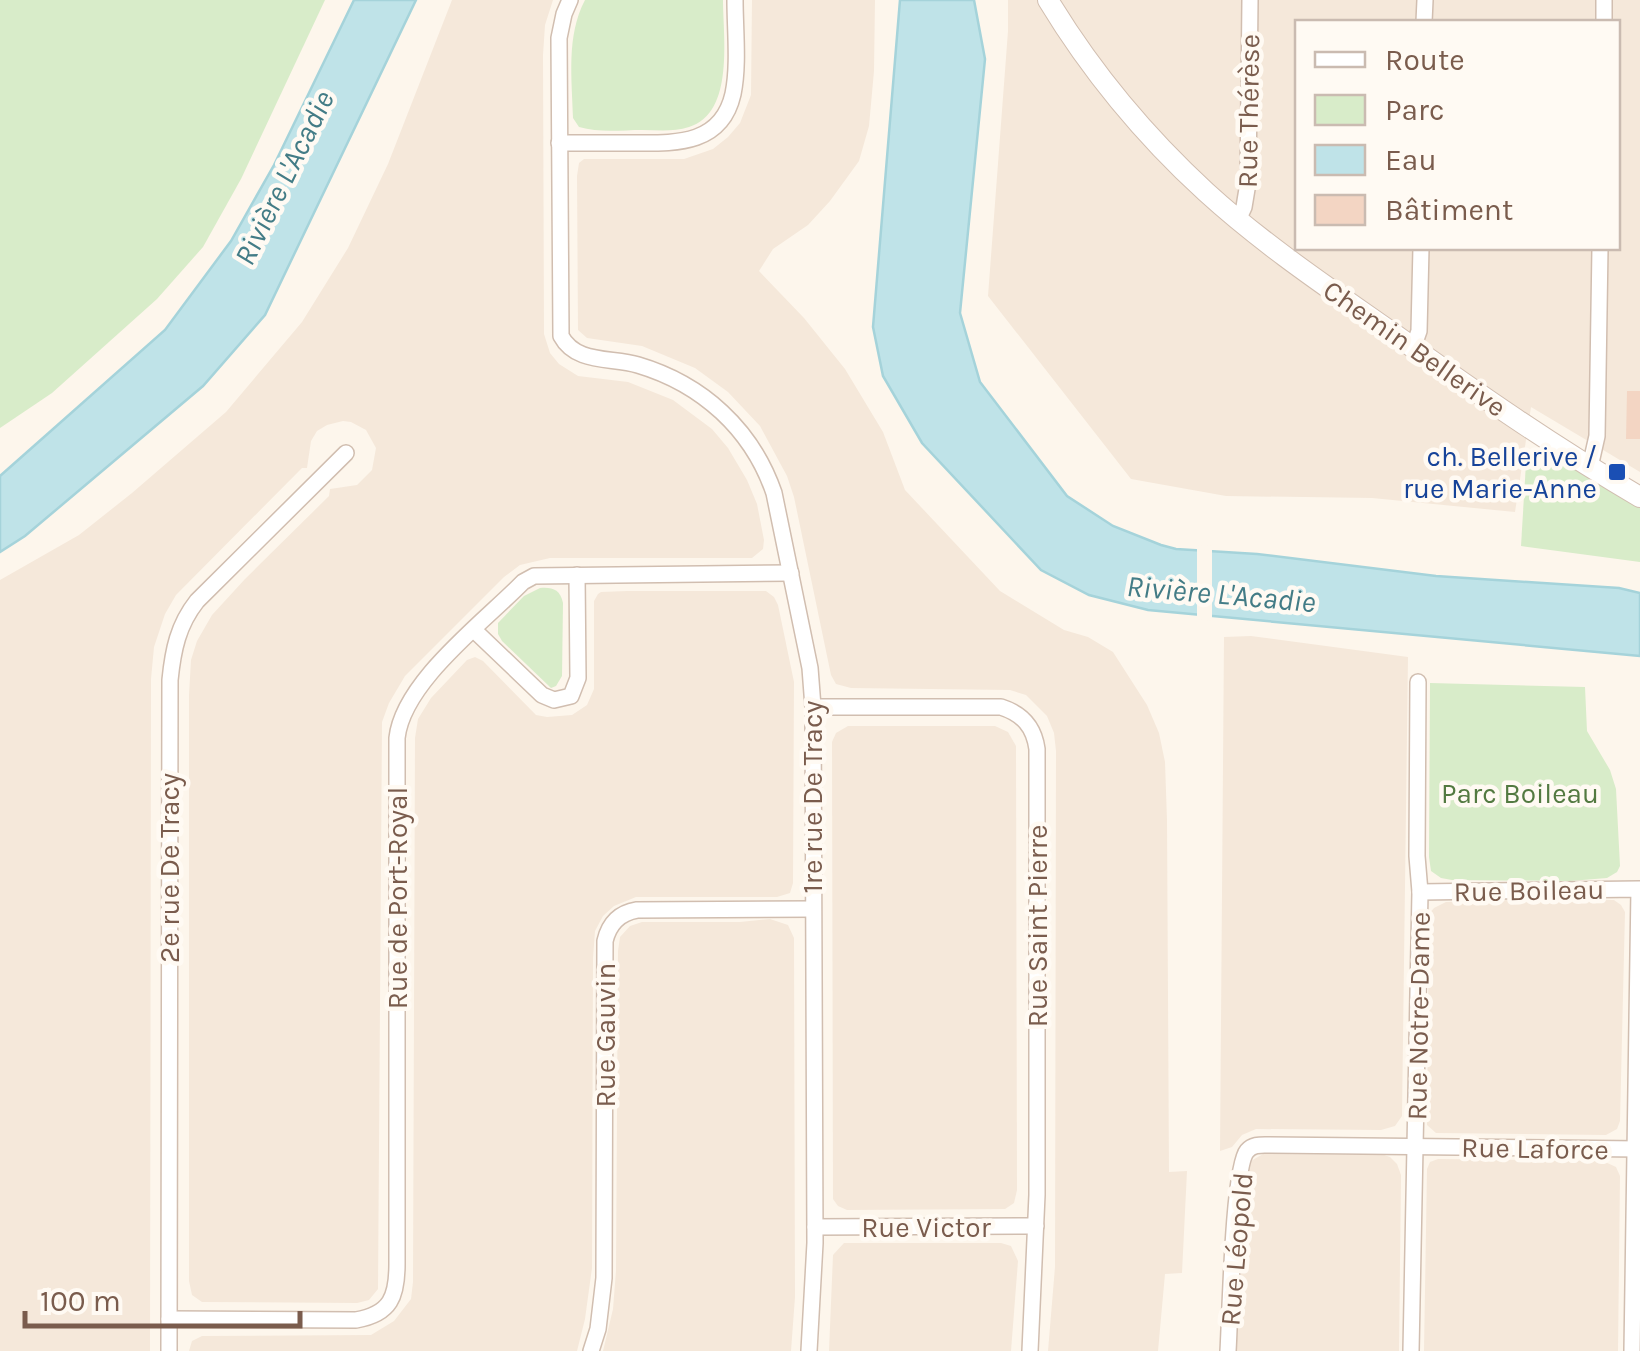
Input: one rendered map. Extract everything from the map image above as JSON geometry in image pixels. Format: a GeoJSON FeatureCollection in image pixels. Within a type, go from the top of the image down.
{"type":"FeatureCollection","features":[{"type":"Feature","properties":{"kind":"street"},"geometry":{"type":"LineString","coordinates":[[570,0],[559,38],[559,143],[674,143],[699,137],[714,127],[726,113],[733,92],[735,0]]}},
{"type":"Feature","properties":{"kind":"street","name":"Chemin Bellerive"},"geometry":{"type":"LineString","coordinates":[[1048,0],[1077,46],[1135,119],[1238,220],[1532,431],[1640,497]]}},
{"type":"Feature","properties":{"kind":"street","name":"Rue Thérèse"},"geometry":{"type":"LineString","coordinates":[[1238,220],[1248,183],[1250,0]]}},
{"type":"Feature","properties":{"kind":"street","name":"1re rue De Tracy"},"geometry":{"type":"LineString","coordinates":[[559,143],[560,329],[568,347],[588,357],[632,364],[666,375],[698,394],[735,425],[759,458],[769,480],[810,668],[815,1227],[809,1351]]}},
{"type":"Feature","properties":{"kind":"street"},"geometry":{"type":"LineString","coordinates":[[1413,348],[1419,335],[1421,250]]}},
{"type":"Feature","properties":{"kind":"street"},"geometry":{"type":"LineString","coordinates":[[1590,467],[1598,436],[1600,250]]}},
{"type":"Feature","properties":{"kind":"street","name":"2e rue De Tracy"},"geometry":{"type":"LineString","coordinates":[[168,1351],[173,651],[183,620],[197,601],[346,453]]}},
{"type":"Feature","properties":{"kind":"street","name":"Rue de Port-Royal"},"geometry":{"type":"LineString","coordinates":[[169,1319],[356,1320],[376,1315],[392,1299],[397,1264],[398,728],[414,692],[528,578],[549,574],[790,573]]}},
{"type":"Feature","properties":{"kind":"street"},"geometry":{"type":"LineString","coordinates":[[474,630],[542,695],[554,700],[571,696],[578,678],[577,575]]}},
{"type":"Feature","properties":{"kind":"street","name":"Rue Notre-Dame"},"geometry":{"type":"LineString","coordinates":[[1411,1351],[1414,1147],[1418,1116],[1418,682]]}},
{"type":"Feature","properties":{"kind":"street","name":"Rue Saint Pierre"},"geometry":{"type":"LineString","coordinates":[[813,707],[1001,707],[1019,715],[1032,730],[1037,749],[1036,1226],[1030,1351]]}},
{"type":"Feature","properties":{"kind":"street"},"geometry":{"type":"LineString","coordinates":[[1632,1351],[1639,889]]}},
{"type":"Feature","properties":{"kind":"street","name":"Rue Boileau"},"geometry":{"type":"LineString","coordinates":[[1420,892],[1639,889]]}},
{"type":"Feature","properties":{"kind":"street","name":"Rue Gauvin"},"geometry":{"type":"LineString","coordinates":[[592,1351],[604,1278],[608,931],[621,915],[637,910],[813,909]]}},
{"type":"Feature","properties":{"kind":"street","name":"Rue Laforce"},"geometry":{"type":"LineString","coordinates":[[1250,1148],[1269,1144],[1638,1149]]}},
{"type":"Feature","properties":{"kind":"street","name":"Rue Léopold"},"geometry":{"type":"LineString","coordinates":[[1228,1351],[1240,1170],[1250,1148]]}},
{"type":"Feature","properties":{"kind":"street","name":"Rue Victor"},"geometry":{"type":"LineString","coordinates":[[815,1227],[1036,1226]]}},
{"type":"Feature","properties":{"kind":"shaded area"},"geometry":{"type":"Polygon","coordinates":[[[452,0],[553,0],[545,25],[543,55],[544,334],[550,353],[578,376],[628,382],[673,400],[712,429],[747,480],[757,504],[763,549],[752,558],[550,558],[520,565],[405,676],[382,722],[378,1289],[369,1300],[357,1303],[202,1302],[192,1295],[189,1281],[191,660],[212,615],[329,496],[330,489],[357,485],[372,470],[376,448],[366,430],[343,421],[317,431],[311,441],[307,468],[302,468],[176,595],[154,647],[150,1351],[0,1351],[0,580],[79,535],[132,493],[226,412],[302,322],[348,248],[388,164],[452,0]]]}},
{"type":"Feature","properties":{"kind":"shaded area"},"geometry":{"type":"Polygon","coordinates":[[[752,0],[875,0],[869,126],[859,161],[830,201],[808,225],[773,249],[759,271],[845,369],[883,432],[905,490],[1000,591],[1064,630],[1088,637],[1113,652],[1147,705],[1159,733],[1165,762],[1167,820],[1169,1172],[1187,1171],[1182,1273],[1165,1274],[1158,1351],[1048,1351],[1055,1267],[1056,751],[1047,716],[1026,695],[1010,690],[851,688],[836,684],[794,497],[760,426],[728,392],[695,368],[642,346],[587,338],[578,330],[579,163],[584,159],[684,159],[713,149],[728,137],[740,123],[751,95],[752,0]]]}},
{"type":"Feature","properties":{"kind":"shaded area"},"geometry":{"type":"Polygon","coordinates":[[[1008,0],[1640,0],[1640,472],[1531,407],[1515,512],[1372,498],[1226,496],[1131,479],[988,296],[1008,0]]]}},
{"type":"Feature","properties":{"kind":"shaded area"},"geometry":{"type":"Polygon","coordinates":[[[766,591],[778,605],[794,682],[793,883],[790,893],[777,897],[636,897],[614,906],[595,931],[592,1268],[577,1351],[189,1351],[192,1341],[202,1336],[371,1335],[394,1321],[411,1299],[415,738],[418,719],[431,698],[467,660],[475,657],[536,715],[572,715],[587,705],[594,689],[594,601],[601,592],[766,591]]]}},
{"type":"Feature","properties":{"kind":"shaded area"},"geometry":{"type":"Polygon","coordinates":[[[1251,636],[1408,657],[1402,1116],[1395,1126],[1381,1130],[1256,1129],[1220,1151],[1224,637],[1251,636]]]}},
{"type":"Feature","properties":{"kind":"shaded area"},"geometry":{"type":"Polygon","coordinates":[[[848,726],[995,726],[1008,732],[1016,746],[1017,1190],[1014,1203],[1005,1209],[847,1210],[833,1199],[832,742],[836,733],[848,726]]]}},
{"type":"Feature","properties":{"kind":"shaded area"},"geometry":{"type":"Polygon","coordinates":[[[1614,900],[1625,912],[1617,1129],[1606,1135],[1436,1133],[1427,1125],[1429,914],[1446,902],[1614,900]]]}},
{"type":"Feature","properties":{"kind":"shaded area"},"geometry":{"type":"Polygon","coordinates":[[[770,919],[788,925],[794,938],[795,1297],[791,1351],[603,1351],[613,1309],[616,1271],[620,937],[630,926],[642,922],[770,919]]]}},
{"type":"Feature","properties":{"kind":"shaded area"},"geometry":{"type":"Polygon","coordinates":[[[1263,1154],[1384,1155],[1397,1164],[1401,1175],[1399,1351],[1235,1351],[1248,1171],[1251,1161],[1263,1154]]]}},
{"type":"Feature","properties":{"kind":"shaded area"},"geometry":{"type":"Polygon","coordinates":[[[1603,1161],[1616,1167],[1620,1176],[1618,1351],[1424,1351],[1427,1169],[1430,1162],[1603,1161]]]}},
{"type":"Feature","properties":{"kind":"shaded area"},"geometry":{"type":"Polygon","coordinates":[[[844,1243],[1011,1246],[1018,1261],[1011,1351],[829,1351],[833,1255],[844,1243]]]}},
{"type":"Feature","properties":{"kind":"green space"},"geometry":{"type":"Polygon","coordinates":[[[0,0],[325,0],[241,179],[203,247],[157,299],[52,393],[0,428],[0,0]]]}},
{"type":"Feature","properties":{"kind":"green space"},"geometry":{"type":"Polygon","coordinates":[[[585,0],[723,0],[723,72],[714,106],[704,119],[671,130],[602,131],[579,127],[573,118],[572,58],[575,28],[585,0]]]}},
{"type":"Feature","properties":{"kind":"green space"},"geometry":{"type":"Polygon","coordinates":[[[1545,451],[1640,508],[1640,562],[1521,546],[1526,463],[1545,451]]]}},
{"type":"Feature","properties":{"kind":"green space"},"geometry":{"type":"Polygon","coordinates":[[[540,588],[555,590],[563,603],[562,676],[551,688],[498,634],[498,623],[524,596],[540,588]]]}},
{"type":"Feature","properties":{"kind":"green space","name":"Parc Boileau"},"geometry":{"type":"Polygon","coordinates":[[[1430,683],[1585,687],[1587,731],[1610,770],[1616,789],[1620,866],[1617,872],[1607,878],[1570,881],[1452,880],[1431,871],[1430,683]]]}},
{"type":"Feature","properties":{"kind":"water","name":"Rivière L'Acadie"},"geometry":{"type":"Polygon","coordinates":[[[354,0],[416,0],[265,315],[203,386],[25,536],[0,552],[0,476],[165,330],[231,241],[274,165],[354,0]]]}},
{"type":"Feature","properties":{"kind":"water","name":"Rivière L'Acadie"},"geometry":{"type":"Polygon","coordinates":[[[900,0],[974,0],[985,59],[960,313],[980,382],[1067,496],[1113,526],[1176,549],[1640,593],[1640,656],[1148,610],[1089,595],[1041,570],[922,443],[883,376],[873,327],[900,0]]]}},
{"type":"Feature","properties":{"kind":"pier"},"geometry":{"type":"Polygon","coordinates":[[[1197,545],[1212,546],[1212,621],[1197,619],[1197,545]]]}},
{"type":"Feature","properties":{"kind":"building"},"geometry":{"type":"Polygon","coordinates":[[[1627,391],[1640,391],[1640,439],[1626,439],[1627,391]]]}},
{"type":"Feature","properties":{"kind":"place","name":"ch. Bellerive / rue Marie-Anne"},"geometry":{"type":"Point","coordinates":[1617,472]}}]}
